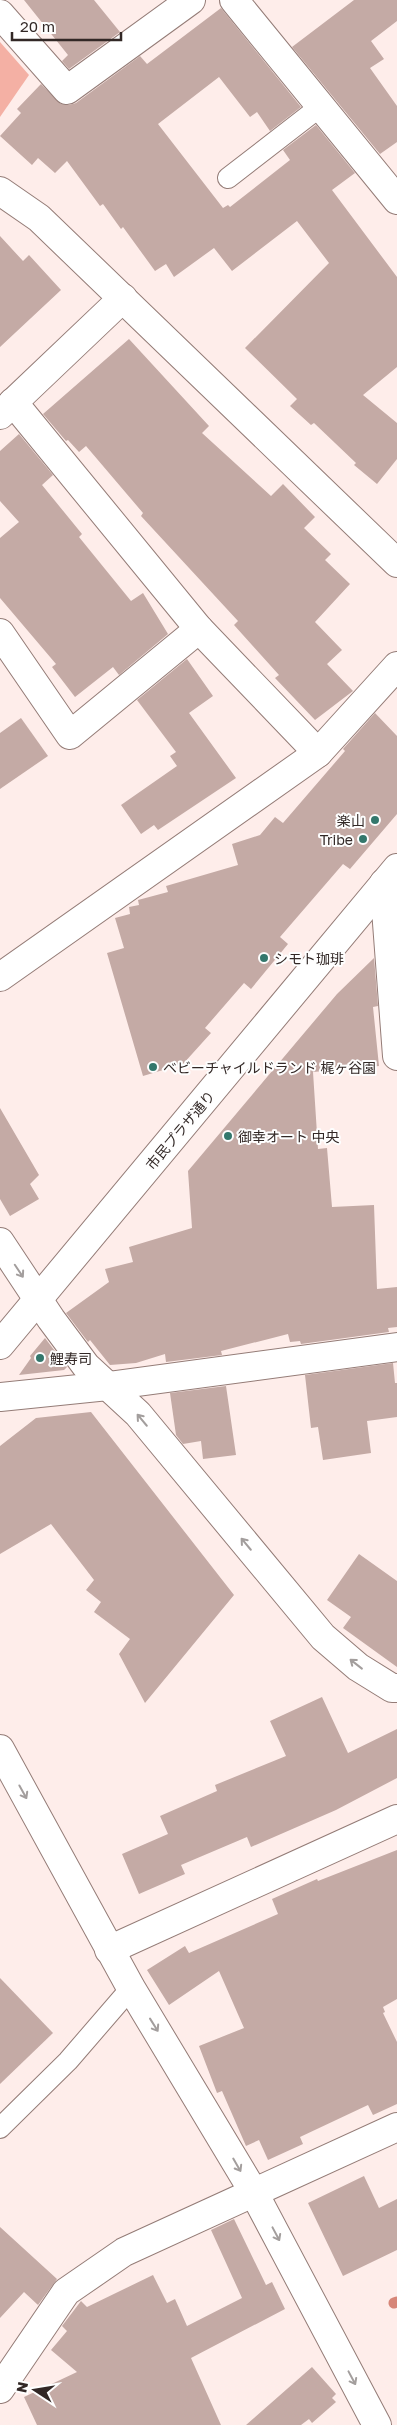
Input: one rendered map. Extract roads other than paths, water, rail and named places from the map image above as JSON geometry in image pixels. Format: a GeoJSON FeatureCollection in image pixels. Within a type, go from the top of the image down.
{"type":"FeatureCollection","features":[{"type":"Feature","properties":{"kind":"street"},"geometry":{"type":"LineString","coordinates":[[0,14],[67,90],[191,0]]}},
{"type":"Feature","properties":{"kind":"street"},"geometry":{"type":"LineString","coordinates":[[234,0],[397,200]]}},
{"type":"Feature","properties":{"kind":"street"},"geometry":{"type":"LineString","coordinates":[[0,191],[39,218],[397,563]]}},
{"type":"Feature","properties":{"kind":"street"},"geometry":{"type":"LineString","coordinates":[[123,298],[6,409],[199,629],[318,753]]}},
{"type":"Feature","properties":{"kind":"street"},"geometry":{"type":"LineString","coordinates":[[0,633],[70,735],[199,629]]}},
{"type":"Feature","properties":{"kind":"street"},"geometry":{"type":"LineString","coordinates":[[0,978],[318,753],[397,666]]}},
{"type":"Feature","properties":{"kind":"street"},"geometry":{"type":"LineString","coordinates":[[390,876],[397,1056]]}},
{"type":"Feature","properties":{"kind":"street","name":"市民プラザ通り"},"geometry":{"type":"LineString","coordinates":[[0,1345],[390,876]]}},
{"type":"Feature","properties":{"kind":"street"},"geometry":{"type":"LineString","coordinates":[[0,1242],[38,1300],[86,1366],[138,1414],[323,1637],[358,1666],[392,1688],[397,1688]]}},
{"type":"Feature","properties":{"kind":"street"},"geometry":{"type":"LineString","coordinates":[[0,1397],[108,1386],[397,1347]]}},
{"type":"Feature","properties":{"kind":"street"},"geometry":{"type":"LineString","coordinates":[[0,1749],[109,1950],[253,2191],[377,2425]]}},
{"type":"Feature","properties":{"kind":"street"},"geometry":{"type":"LineString","coordinates":[[109,1950],[397,1819]]}},
{"type":"Feature","properties":{"kind":"street"},"geometry":{"type":"LineString","coordinates":[[0,2389],[66,2292],[124,2252],[253,2191],[397,2127]]}},
{"type":"Feature","properties":{"kind":"lane"},"geometry":{"type":"LineString","coordinates":[[228,178],[321,106]]}},
{"type":"Feature","properties":{"kind":"lane"},"geometry":{"type":"LineString","coordinates":[[0,2128],[68,2061],[131,1988]]}},
{"type":"Feature","properties":{"kind":"place","name":"楽山"},"geometry":{"type":"Point","coordinates":[375,820]}},
{"type":"Feature","properties":{"kind":"place","name":"Tribe"},"geometry":{"type":"Point","coordinates":[363,839]}},
{"type":"Feature","properties":{"kind":"place","name":"シモト珈琲"},"geometry":{"type":"Point","coordinates":[264,958]}},
{"type":"Feature","properties":{"kind":"place","name":"ベビーチャイルドランド 梶ヶ谷園"},"geometry":{"type":"Point","coordinates":[153,1067]}},
{"type":"Feature","properties":{"kind":"place","name":"御幸オート 中央"},"geometry":{"type":"Point","coordinates":[228,1136]}},
{"type":"Feature","properties":{"kind":"place","name":"鯉寿司"},"geometry":{"type":"Point","coordinates":[40,1358]}}]}
